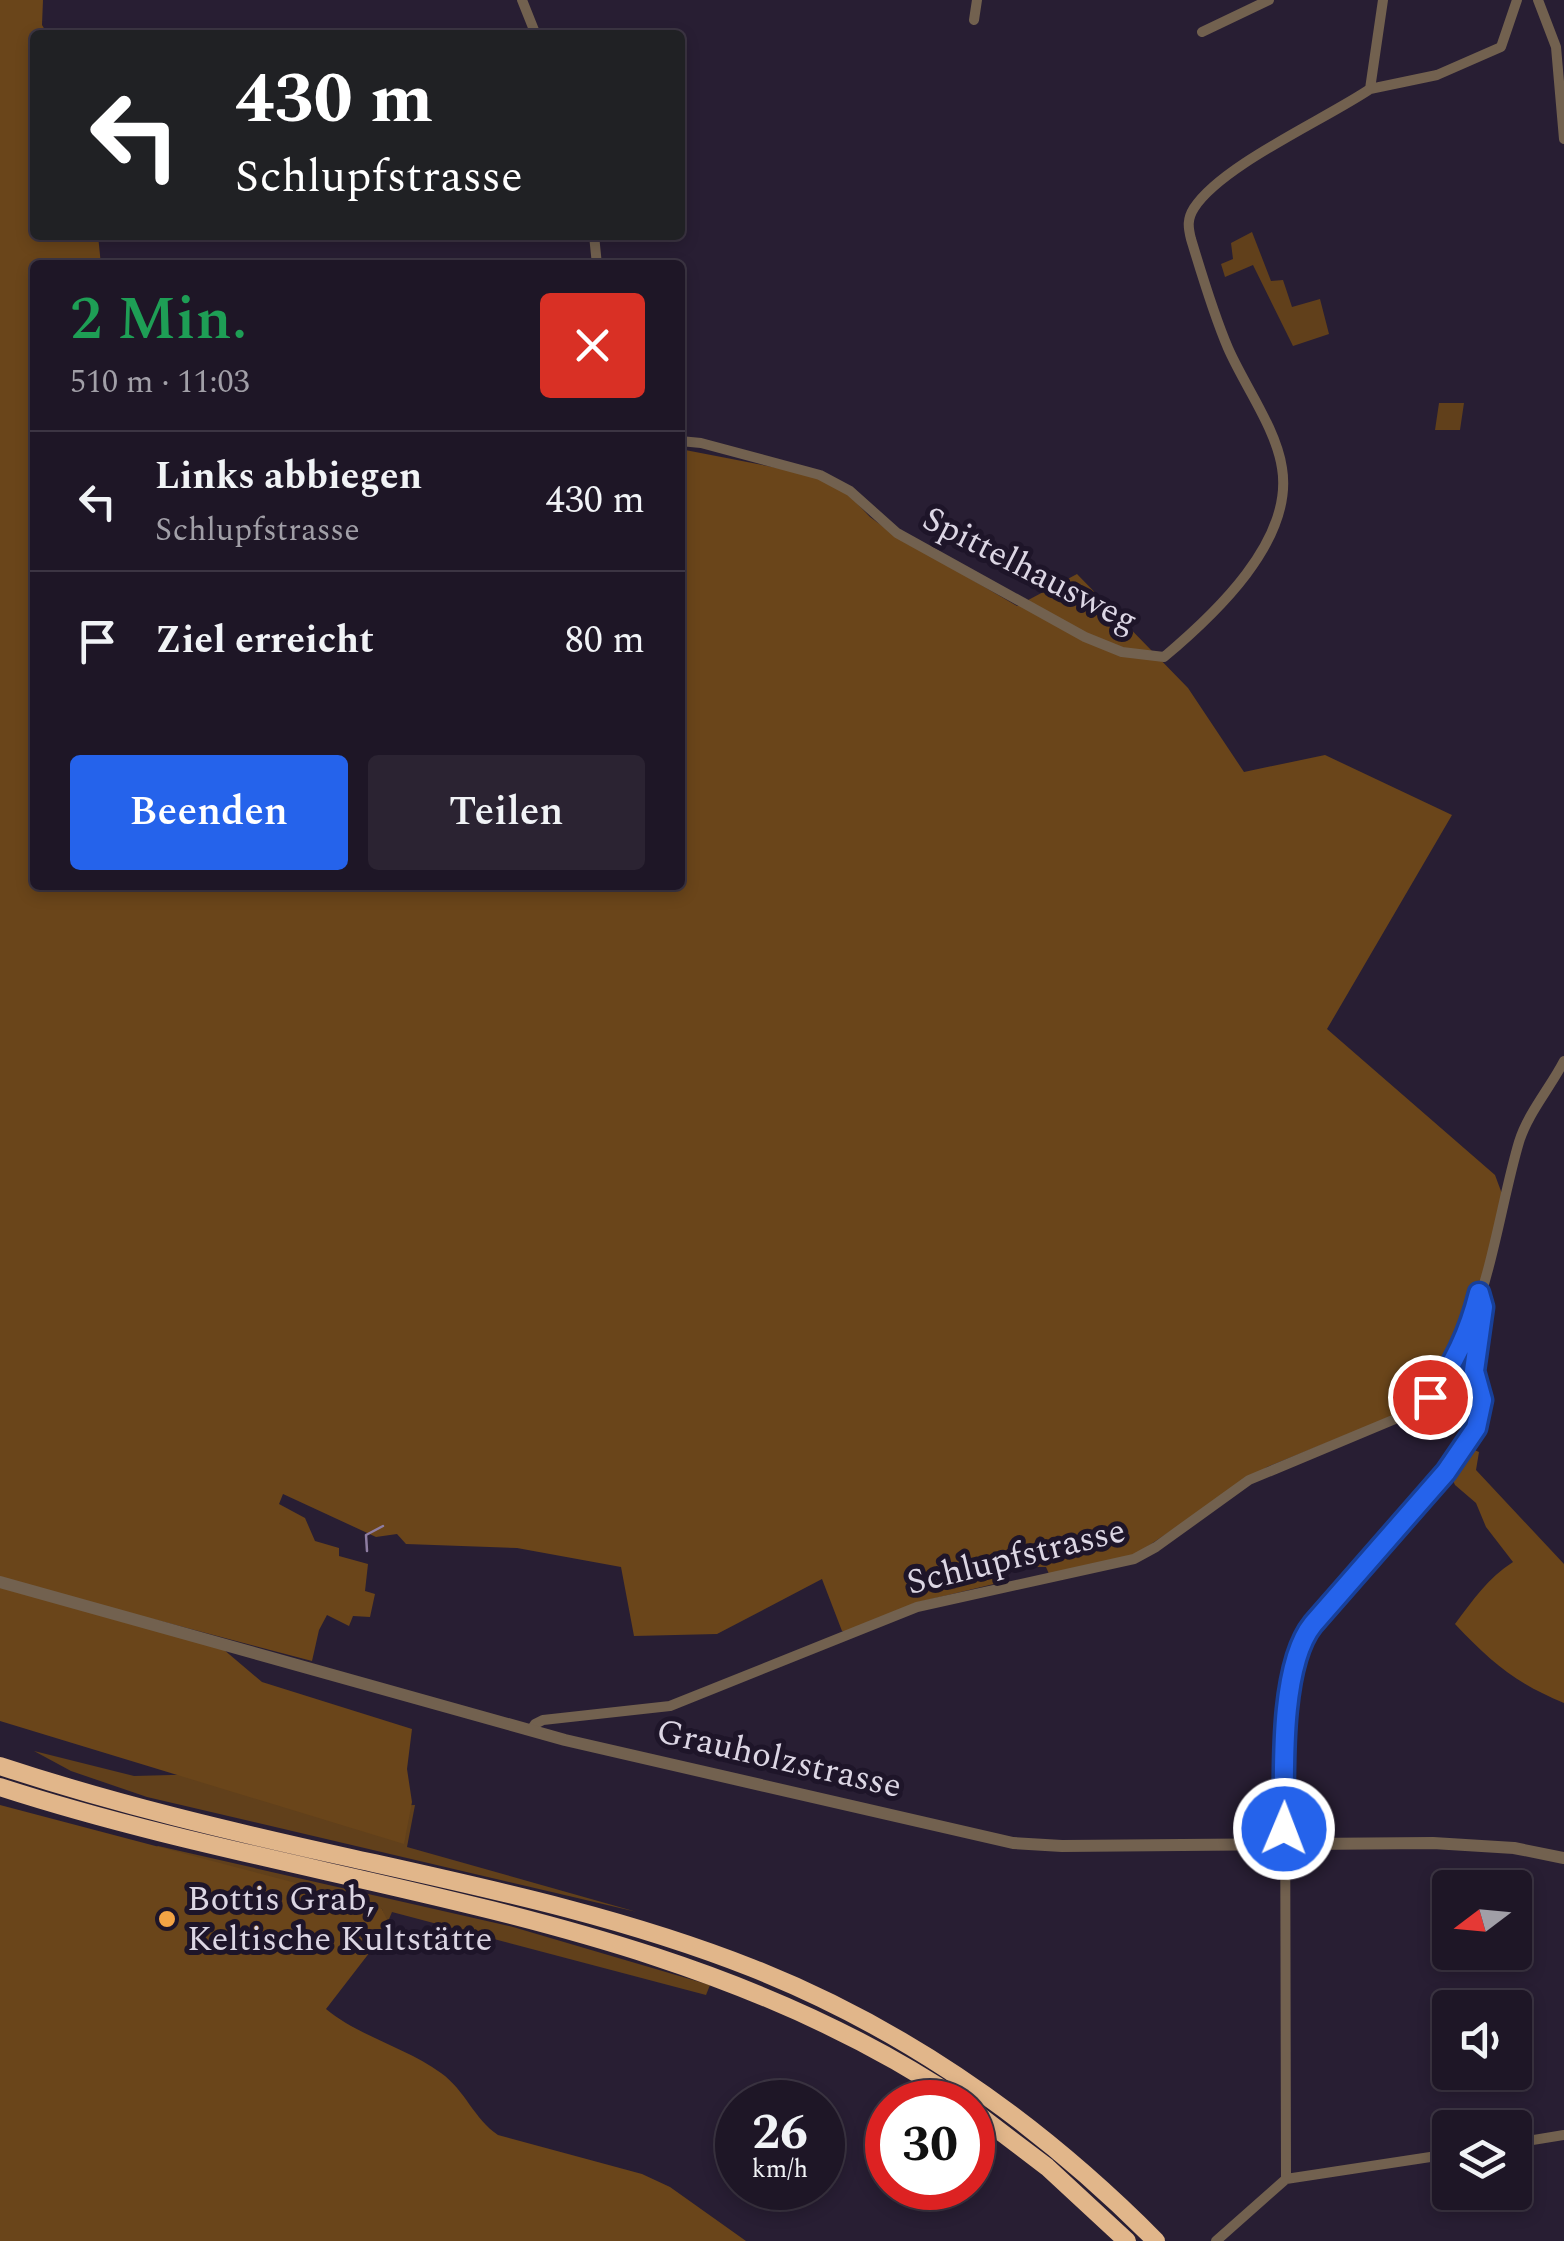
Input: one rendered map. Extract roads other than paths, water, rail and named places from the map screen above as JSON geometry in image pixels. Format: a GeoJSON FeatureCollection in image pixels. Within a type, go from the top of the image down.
{"type":"FeatureCollection","features":[{"type":"Feature","properties":{"kind":"highway"},"geometry":{"type":"LineString","coordinates":[[0,1766],[203,1824],[611,1920],[755,1969],[869,2022],[978,2089],[1060,2152],[1156,2241]]}},
{"type":"Feature","properties":{"kind":"highway"},"geometry":{"type":"LineString","coordinates":[[0,1787],[167,1836],[500,1912],[665,1958],[817,2018],[927,2080]]}},
{"type":"Feature","properties":{"kind":"highway"},"geometry":{"type":"LineString","coordinates":[[995,2127],[1047,2167],[1127,2241]]}},
{"type":"Feature","properties":{"kind":"street"},"geometry":{"type":"LineString","coordinates":[[522,0],[534,30]]}},
{"type":"Feature","properties":{"kind":"street"},"geometry":{"type":"LineString","coordinates":[[974,20],[977,0]]}},
{"type":"Feature","properties":{"kind":"street"},"geometry":{"type":"LineString","coordinates":[[1202,32],[1270,0]]}},
{"type":"Feature","properties":{"kind":"street"},"geometry":{"type":"LineString","coordinates":[[1383,0],[1370,89],[1437,75],[1501,47],[1517,0]]}},
{"type":"Feature","properties":{"kind":"street"},"geometry":{"type":"LineString","coordinates":[[1538,0],[1560,48],[1564,140]]}},
{"type":"Feature","properties":{"kind":"street","name":"Spittelhausweg"},"geometry":{"type":"LineString","coordinates":[[685,441],[820,475],[850,492],[897,533],[1086,637],[1122,652],[1164,657],[1214,610],[1259,556],[1275,525],[1282,493],[1281,461],[1228,348],[1189,232],[1191,214],[1218,184],[1263,152],[1370,89]]}},
{"type":"Feature","properties":{"kind":"street","name":"Schlupfstrasse"},"geometry":{"type":"LineString","coordinates":[[532,1730],[534,1724],[543,1720],[670,1706],[917,1608],[1134,1559],[1249,1480],[1412,1412],[1430,1397],[1454,1365],[1470,1329],[1520,1138],[1564,1061]]}},
{"type":"Feature","properties":{"kind":"street"},"geometry":{"type":"LineString","coordinates":[[1286,2178],[1286,1737],[1298,1649],[1313,1624],[1446,1472],[1476,1428],[1482,1400],[1474,1371],[1483,1307],[1479,1293]]}},
{"type":"Feature","properties":{"kind":"street","name":"Grauholzstrasse"},"geometry":{"type":"LineString","coordinates":[[0,1582],[532,1730],[899,1818],[1025,1844],[1476,1844],[1564,1858]]}},
{"type":"Feature","properties":{"kind":"street"},"geometry":{"type":"LineString","coordinates":[[1532,2140],[1564,2135]]}},
{"type":"Feature","properties":{"kind":"street"},"geometry":{"type":"LineString","coordinates":[[1216,2241],[1286,2178],[1432,2157]]}},
{"type":"Feature","properties":{"kind":"waterway"},"geometry":{"type":"LineString","coordinates":[[367,1551],[366,1535],[383,1526]]}},
{"type":"Feature","properties":{"kind":"place","name":"Bottis Grab, Keltische Kultstätte"},"geometry":{"type":"Point","coordinates":[167,1919]}}]}
